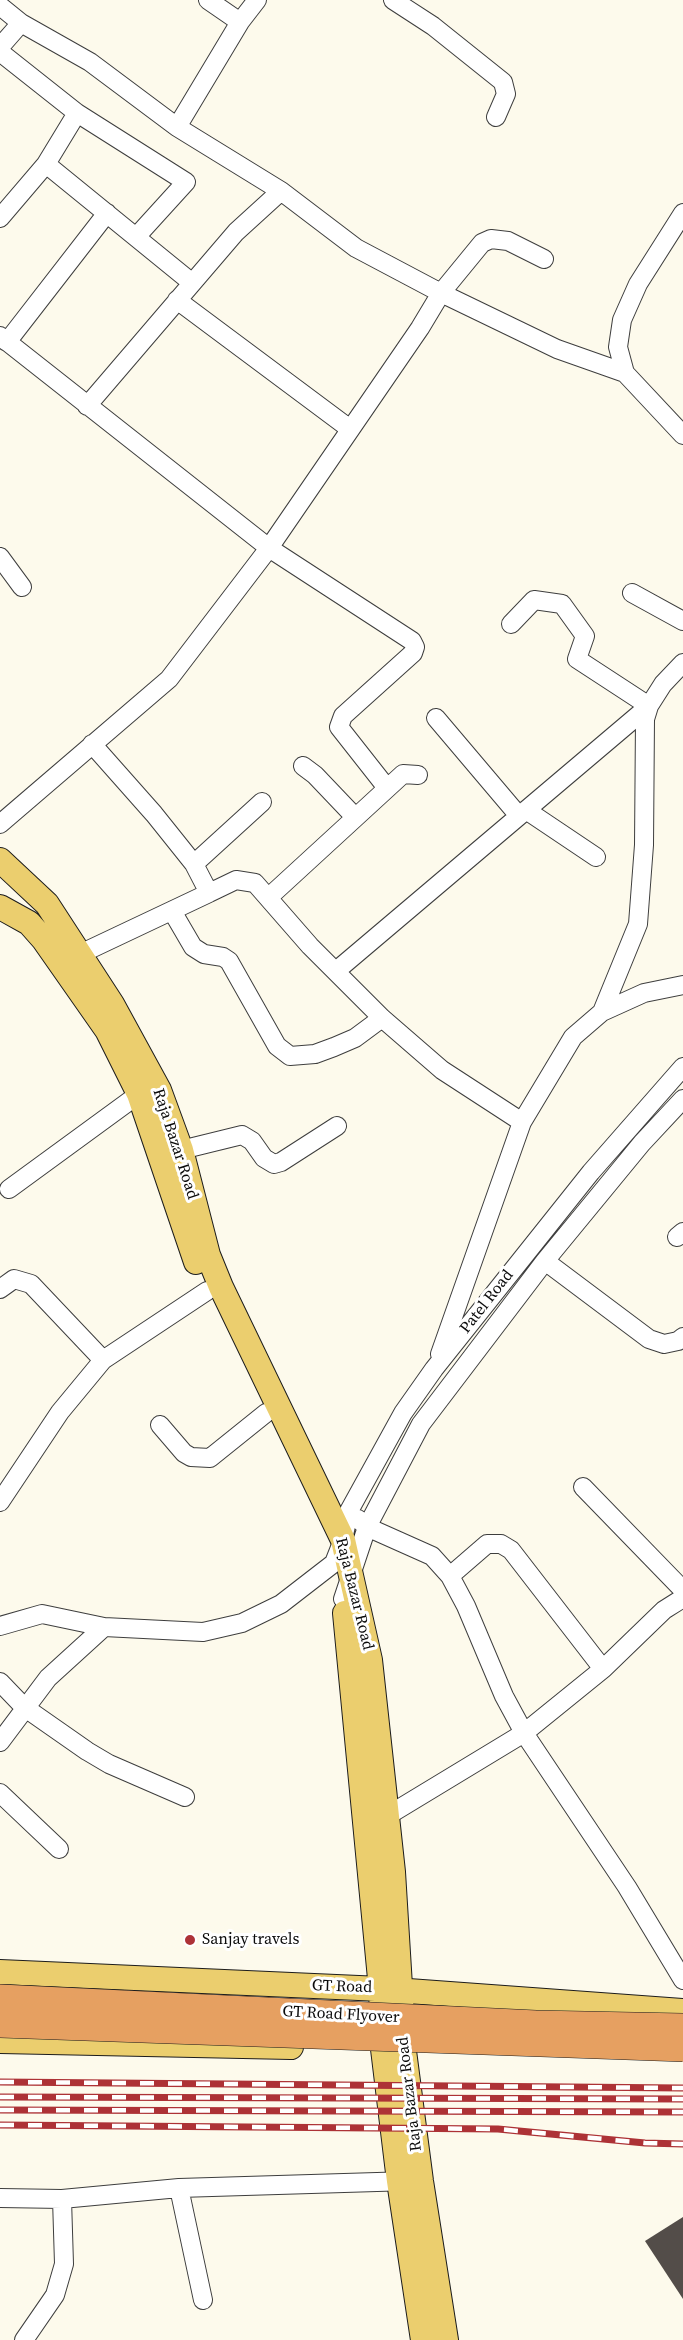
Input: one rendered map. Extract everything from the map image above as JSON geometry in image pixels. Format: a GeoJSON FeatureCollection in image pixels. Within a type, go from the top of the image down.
{"type":"FeatureCollection","features":[{"type":"Feature","properties":{"kind":"highway","name":"GT Road Flyover"},"geometry":{"type":"LineString","coordinates":[[0,1998],[536,2024],[683,2027]]}},
{"type":"Feature","properties":{"kind":"highway","name":"GT Road Flyover"},"geometry":{"type":"LineString","coordinates":[[0,2024],[683,2048]]}},
{"type":"Feature","properties":{"kind":"main road","name":"Raja Bazar Road"},"geometry":{"type":"LineString","coordinates":[[0,860],[46,904],[112,1004],[159,1090],[181,1150],[208,1255],[221,1287],[343,1540],[343,1599],[391,1990]]}},
{"type":"Feature","properties":{"kind":"main road","name":"Raja Bazar Road"},"geometry":{"type":"LineString","coordinates":[[0,907],[29,923],[50,948],[107,1030],[139,1094],[207,1291],[235,1356],[343,1568],[370,1660],[387,1816],[393,2050],[410,2181],[423,2340]]}},
{"type":"Feature","properties":{"kind":"main road","name":"GT Road"},"geometry":{"type":"LineString","coordinates":[[0,1972],[391,1990],[683,2012]]}},
{"type":"Feature","properties":{"kind":"main road"},"geometry":{"type":"LineString","coordinates":[[0,2041],[683,2057]]}},
{"type":"Feature","properties":{"kind":"main road","name":"Raja Bazar Road"},"geometry":{"type":"LineString","coordinates":[[410,2181],[446,2340]]}},
{"type":"Feature","properties":{"kind":"street"},"geometry":{"type":"LineString","coordinates":[[208,0],[240,21]]}},
{"type":"Feature","properties":{"kind":"street"},"geometry":{"type":"LineString","coordinates":[[177,127],[240,21],[257,0]]}},
{"type":"Feature","properties":{"kind":"street"},"geometry":{"type":"LineString","coordinates":[[393,0],[433,26],[503,82],[506,94],[496,117]]}},
{"type":"Feature","properties":{"kind":"street"},"geometry":{"type":"LineString","coordinates":[[0,6],[21,23],[90,62],[177,127],[281,191],[356,248],[441,293],[557,349],[625,373],[683,435]]}},
{"type":"Feature","properties":{"kind":"street"},"geometry":{"type":"LineString","coordinates":[[0,47],[21,23]]}},
{"type":"Feature","properties":{"kind":"street"},"geometry":{"type":"LineString","coordinates":[[0,52],[77,113],[186,182],[136,237]]}},
{"type":"Feature","properties":{"kind":"street"},"geometry":{"type":"LineString","coordinates":[[0,218],[46,164],[77,113]]}},
{"type":"Feature","properties":{"kind":"street"},"geometry":{"type":"LineString","coordinates":[[46,164],[191,282]]}},
{"type":"Feature","properties":{"kind":"street"},"geometry":{"type":"LineString","coordinates":[[87,406],[236,232],[281,191]]}},
{"type":"Feature","properties":{"kind":"street"},"geometry":{"type":"LineString","coordinates":[[107,213],[3,339],[269,548],[412,641],[415,647],[413,653],[339,721],[342,733],[387,788]]}},
{"type":"Feature","properties":{"kind":"street"},"geometry":{"type":"LineString","coordinates":[[625,373],[618,347],[622,320],[638,284],[683,213]]}},
{"type":"Feature","properties":{"kind":"street"},"geometry":{"type":"LineString","coordinates":[[0,824],[170,679],[269,548],[441,293],[482,243],[490,239],[508,241],[544,259]]}},
{"type":"Feature","properties":{"kind":"street"},"geometry":{"type":"LineString","coordinates":[[177,300],[350,429]]}},
{"type":"Feature","properties":{"kind":"street"},"geometry":{"type":"LineString","coordinates":[[0,557],[22,587]]}},
{"type":"Feature","properties":{"kind":"street"},"geometry":{"type":"LineString","coordinates":[[632,593],[683,621]]}},
{"type":"Feature","properties":{"kind":"street"},"geometry":{"type":"LineString","coordinates":[[511,624],[534,600],[562,604],[585,636],[577,658],[649,706]]}},
{"type":"Feature","properties":{"kind":"street"},"geometry":{"type":"LineString","coordinates":[[602,1012],[638,924],[644,844],[645,719],[649,706],[663,684],[683,663]]}},
{"type":"Feature","properties":{"kind":"street"},"geometry":{"type":"LineString","coordinates":[[336,971],[649,706]]}},
{"type":"Feature","properties":{"kind":"street"},"geometry":{"type":"LineString","coordinates":[[436,718],[523,813],[596,857]]}},
{"type":"Feature","properties":{"kind":"street"},"geometry":{"type":"LineString","coordinates":[[92,744],[154,814],[194,864],[209,893]]}},
{"type":"Feature","properties":{"kind":"street"},"geometry":{"type":"LineString","coordinates":[[303,766],[315,775],[354,818]]}},
{"type":"Feature","properties":{"kind":"street"},"geometry":{"type":"LineString","coordinates":[[269,897],[403,774],[418,775]]}},
{"type":"Feature","properties":{"kind":"street"},"geometry":{"type":"LineString","coordinates":[[194,864],[262,802]]}},
{"type":"Feature","properties":{"kind":"street"},"geometry":{"type":"LineString","coordinates":[[80,954],[236,880],[255,883],[310,946],[382,1018],[442,1070],[522,1122]]}},
{"type":"Feature","properties":{"kind":"street"},"geometry":{"type":"LineString","coordinates":[[172,911],[193,947],[229,961],[277,1046],[290,1056],[315,1054],[334,1047],[355,1038],[382,1018]]}},
{"type":"Feature","properties":{"kind":"street"},"geometry":{"type":"LineString","coordinates":[[434,1370],[522,1122],[573,1037],[602,1012],[644,993],[683,985]]}},
{"type":"Feature","properties":{"kind":"street","name":"Patel Road"},"geometry":{"type":"LineString","coordinates":[[343,1540],[349,1511],[403,1413],[434,1370],[598,1163],[683,1067]]}},
{"type":"Feature","properties":{"kind":"street"},"geometry":{"type":"LineString","coordinates":[[9,1189],[139,1094]]}},
{"type":"Feature","properties":{"kind":"street","name":"Patel Road"},"geometry":{"type":"LineString","coordinates":[[343,1568],[421,1424],[545,1261],[642,1143],[683,1099]]}},
{"type":"Feature","properties":{"kind":"street"},"geometry":{"type":"LineString","coordinates":[[181,1150],[242,1135],[252,1141],[264,1158],[274,1164],[281,1162],[337,1126]]}},
{"type":"Feature","properties":{"kind":"street"},"geometry":{"type":"LineString","coordinates":[[545,1261],[649,1339],[664,1344],[678,1341],[683,1337]]}},
{"type":"Feature","properties":{"kind":"street"},"geometry":{"type":"LineString","coordinates":[[0,1289],[14,1280],[31,1284],[103,1360]]}},
{"type":"Feature","properties":{"kind":"street"},"geometry":{"type":"LineString","coordinates":[[0,1502],[60,1412],[103,1360],[207,1291]]}},
{"type":"Feature","properties":{"kind":"street"},"geometry":{"type":"LineString","coordinates":[[160,1425],[184,1453],[191,1457],[210,1458],[266,1413]]}},
{"type":"Feature","properties":{"kind":"street"},"geometry":{"type":"LineString","coordinates":[[583,1487],[683,1590]]}},
{"type":"Feature","properties":{"kind":"street"},"geometry":{"type":"LineString","coordinates":[[349,1511],[367,1527],[432,1556],[450,1576],[466,1606],[504,1696],[524,1733],[627,1887],[683,1980]]}},
{"type":"Feature","properties":{"kind":"street"},"geometry":{"type":"LineString","coordinates":[[450,1576],[487,1544],[501,1544],[511,1550],[603,1669]]}},
{"type":"Feature","properties":{"kind":"street"},"geometry":{"type":"LineString","coordinates":[[0,1626],[42,1614],[104,1627],[203,1632],[242,1623],[281,1604],[343,1568]]}},
{"type":"Feature","properties":{"kind":"street"},"geometry":{"type":"LineString","coordinates":[[387,1816],[524,1733],[603,1669],[664,1610],[683,1598]]}},
{"type":"Feature","properties":{"kind":"street"},"geometry":{"type":"LineString","coordinates":[[0,1742],[48,1678],[104,1627]]}},
{"type":"Feature","properties":{"kind":"street"},"geometry":{"type":"LineString","coordinates":[[0,1682],[24,1707],[109,1764],[185,1797]]}},
{"type":"Feature","properties":{"kind":"street"},"geometry":{"type":"LineString","coordinates":[[0,1793],[59,1849]]}},
{"type":"Feature","properties":{"kind":"street"},"geometry":{"type":"LineString","coordinates":[[0,2199],[62,2199],[179,2188],[410,2181]]}},
{"type":"Feature","properties":{"kind":"street"},"geometry":{"type":"LineString","coordinates":[[179,2188],[204,2300]]}},
{"type":"Feature","properties":{"kind":"street"},"geometry":{"type":"LineString","coordinates":[[24,2340],[55,2295],[64,2264],[62,2199]]}},
{"type":"Feature","properties":{"kind":"building"},"geometry":{"type":"Polygon","coordinates":[[[683,2217],[683,2299],[645,2241],[683,2217]]]}},
{"type":"Feature","properties":{"kind":"railway"},"geometry":{"type":"LineString","coordinates":[[0,2082],[683,2088]]}},
{"type":"Feature","properties":{"kind":"railway"},"geometry":{"type":"LineString","coordinates":[[0,2097],[683,2099]]}},
{"type":"Feature","properties":{"kind":"railway"},"geometry":{"type":"LineString","coordinates":[[0,2110],[683,2112]]}},
{"type":"Feature","properties":{"kind":"railway"},"geometry":{"type":"LineString","coordinates":[[0,2125],[498,2129],[645,2143],[683,2144]]}},
{"type":"Feature","properties":{"kind":"place","name":"Sanjay travels"},"geometry":{"type":"Point","coordinates":[190,1940]}}]}
